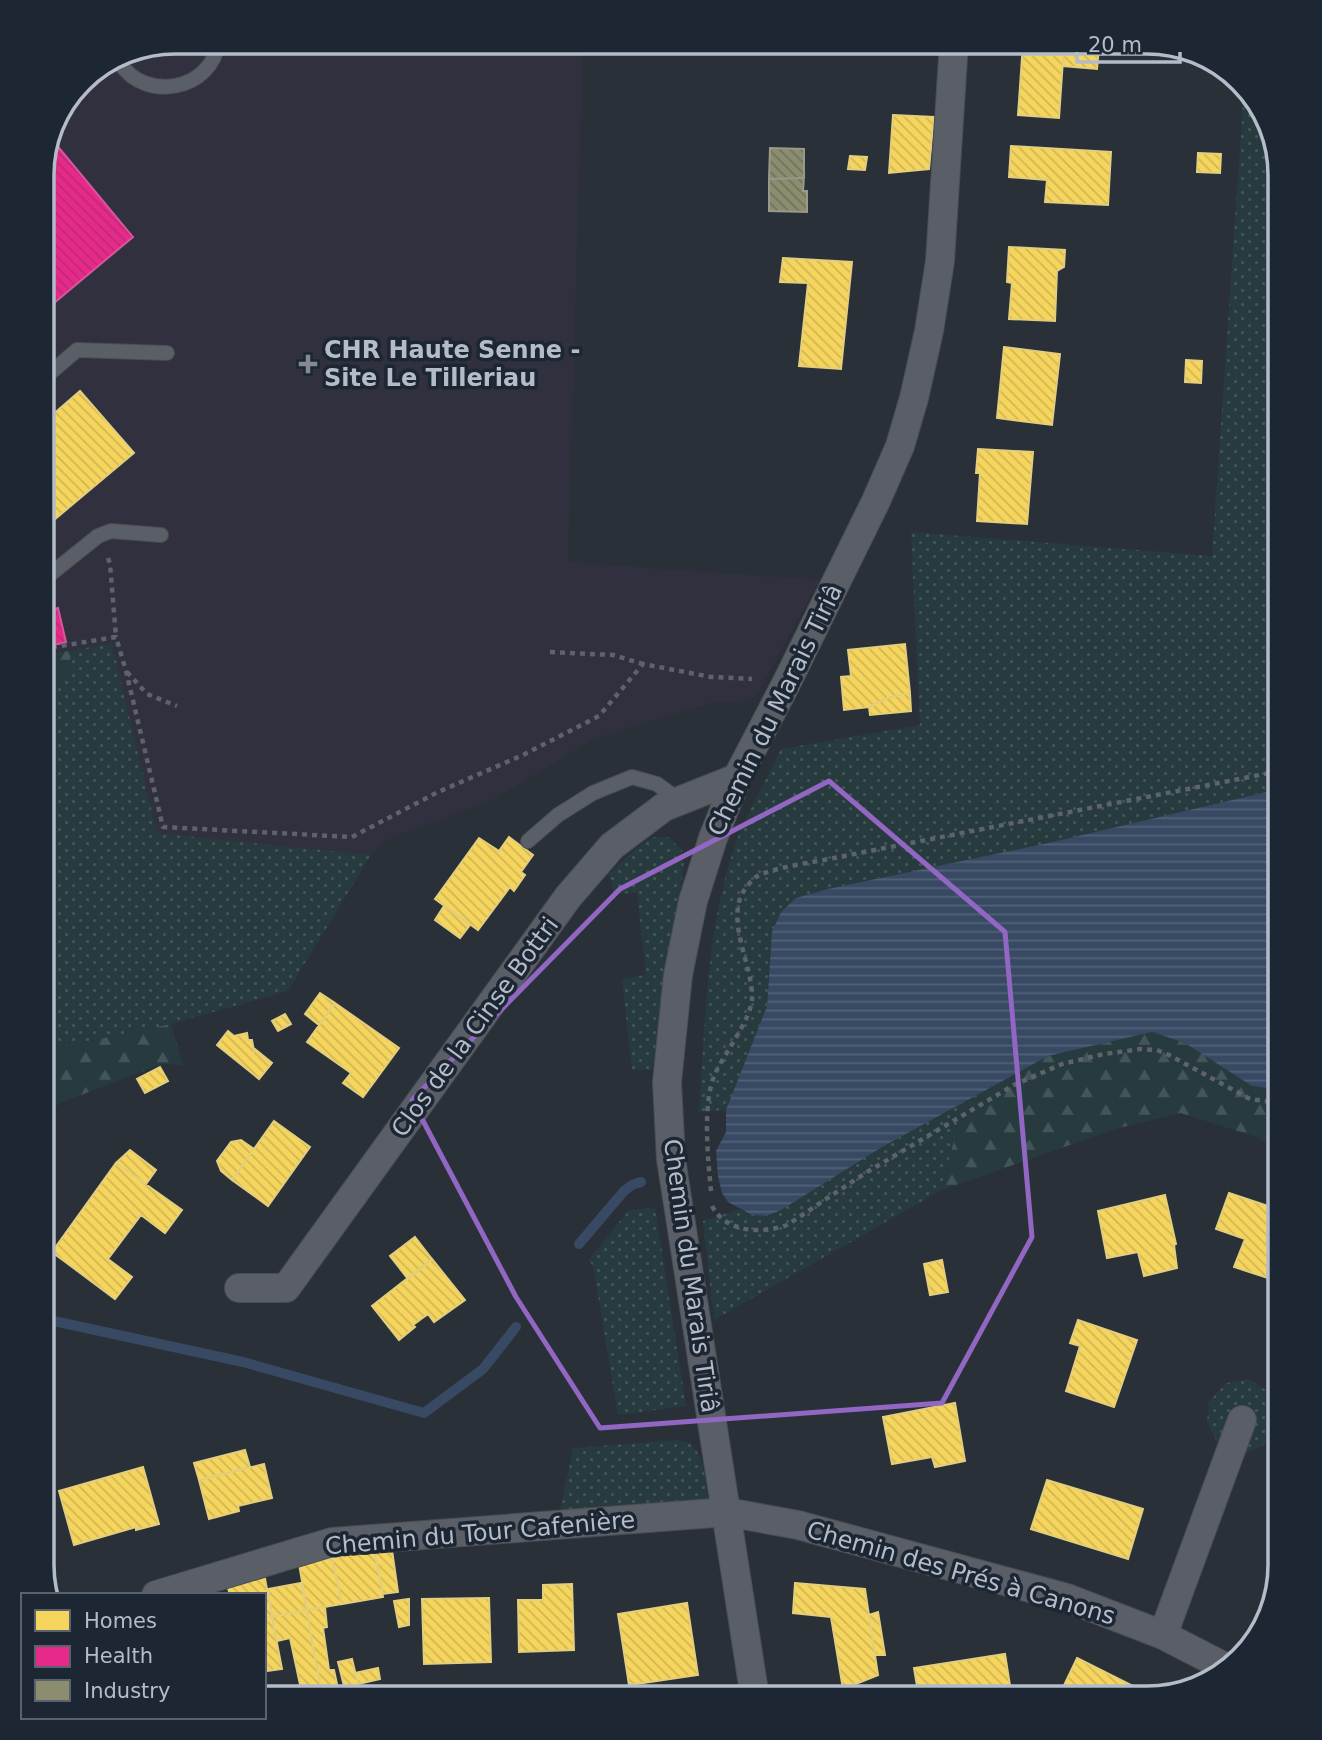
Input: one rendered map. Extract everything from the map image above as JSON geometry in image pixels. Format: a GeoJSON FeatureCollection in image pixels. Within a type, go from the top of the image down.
{"type":"FeatureCollection","features":[{"type":"Feature","properties":{"kind":"street","name":"Chemin du Marais Tiriâ"},"geometry":{"type":"LineString","coordinates":[[753,1686],[671,1159],[667,1082],[678,975],[693,901],[713,838],[737,778],[876,501],[900,446],[929,331],[940,261],[953,55]]}},
{"type":"Feature","properties":{"kind":"street","name":"Clos de la Cinse Bottri"},"geometry":{"type":"LineString","coordinates":[[239,1288],[286,1288],[568,897],[612,846],[664,807],[737,778]]}},
{"type":"Feature","properties":{"kind":"street"},"geometry":{"type":"LineString","coordinates":[[1163,1635],[1242,1420]]}},
{"type":"Feature","properties":{"kind":"street","name":"Chemin du Tour Cafenière"},"geometry":{"type":"LineString","coordinates":[[163,1593],[332,1542],[727,1512]]}},
{"type":"Feature","properties":{"kind":"street","name":"Chemin des Prés à Canons"},"geometry":{"type":"LineString","coordinates":[[727,1512],[798,1525],[1067,1598],[1163,1635],[1217,1663]]}},
{"type":"Feature","properties":{"kind":"lane"},"geometry":{"type":"LineString","coordinates":[[123,67],[137,80],[152,86],[169,88],[185,84],[200,75],[215,54]]}},
{"type":"Feature","properties":{"kind":"lane"},"geometry":{"type":"LineString","coordinates":[[55,369],[77,350],[167,353]]}},
{"type":"Feature","properties":{"kind":"lane"},"geometry":{"type":"LineString","coordinates":[[55,570],[99,536],[111,531],[161,535]]}},
{"type":"Feature","properties":{"kind":"lane"},"geometry":{"type":"LineString","coordinates":[[528,841],[558,815],[593,793],[632,777],[657,784],[680,801]]}},
{"type":"Feature","properties":{"kind":"path"},"geometry":{"type":"LineString","coordinates":[[99,536],[110,564],[116,637],[163,827],[352,837],[438,792],[523,755],[599,716],[643,664]]}},
{"type":"Feature","properties":{"kind":"path"},"geometry":{"type":"LineString","coordinates":[[55,647],[116,637]]}},
{"type":"Feature","properties":{"kind":"path"},"geometry":{"type":"LineString","coordinates":[[550,652],[613,655],[643,664],[711,677],[755,679],[782,691]]}},
{"type":"Feature","properties":{"kind":"path"},"geometry":{"type":"LineString","coordinates":[[126,671],[147,694],[177,706]]}},
{"type":"Feature","properties":{"kind":"path"},"geometry":{"type":"LineString","coordinates":[[1268,773],[834,858],[755,877],[739,900],[738,916],[752,999],[744,1021],[714,1077],[710,1092],[707,1132],[712,1208],[722,1219],[745,1230],[764,1231],[787,1225],[867,1172],[1014,1085],[1062,1064],[1104,1054],[1141,1049],[1157,1050],[1250,1099],[1268,1101]]}},
{"type":"Feature","properties":{"kind":"highlighted area"},"geometry":{"type":"Polygon","coordinates":[[[829,781],[1005,932],[1032,1237],[942,1403],[600,1428],[516,1297],[412,1100],[620,889],[829,781]]]}},
{"type":"Feature","properties":{"kind":"shaded area","name":"CHR Haute Senne - Site Le Tilleriau"},"geometry":{"type":"Polygon","coordinates":[[[176,54],[583,54],[568,562],[820,580],[755,698],[728,703],[715,702],[596,738],[491,801],[396,836],[380,845],[371,855],[157,833],[112,643],[55,653],[55,168],[58,144],[79,102],[96,84],[115,71],[137,61],[176,54]]]}},
{"type":"Feature","properties":{"kind":"green space"},"geometry":{"type":"Polygon","coordinates":[[[1243,103],[1259,129],[1268,176],[1268,792],[1048,843],[828,889],[770,951],[767,1006],[726,1110],[699,1112],[708,980],[724,883],[743,825],[781,749],[920,725],[911,532],[1212,556],[1243,103]]]}},
{"type":"Feature","properties":{"kind":"green space"},"geometry":{"type":"Polygon","coordinates":[[[112,643],[157,833],[371,855],[288,991],[171,1024],[54,1048],[55,682],[71,677],[70,651],[112,643]]]}},
{"type":"Feature","properties":{"kind":"green space"},"geometry":{"type":"Polygon","coordinates":[[[70,651],[71,677],[55,682],[55,653],[70,651]]]}},
{"type":"Feature","properties":{"kind":"green space"},"geometry":{"type":"Polygon","coordinates":[[[652,837],[668,837],[682,850],[684,866],[652,1070],[632,1070],[622,979],[646,975],[637,893],[614,894],[609,873],[652,837]]]}},
{"type":"Feature","properties":{"kind":"green space"},"geometry":{"type":"Polygon","coordinates":[[[171,1024],[183,1065],[162,1064],[60,1103],[54,1108],[54,1048],[171,1024]]]}},
{"type":"Feature","properties":{"kind":"green space"},"geometry":{"type":"Polygon","coordinates":[[[1152,1032],[1185,1043],[1252,1086],[1268,1088],[1268,1144],[1257,1137],[1180,1113],[1115,1129],[942,1190],[963,1102],[1048,1056],[1152,1032]]]}},
{"type":"Feature","properties":{"kind":"green space"},"geometry":{"type":"Polygon","coordinates":[[[963,1102],[942,1190],[714,1320],[703,1221],[739,1209],[752,1215],[963,1102]]]}},
{"type":"Feature","properties":{"kind":"green space"},"geometry":{"type":"Polygon","coordinates":[[[655,1208],[686,1406],[618,1415],[593,1265],[588,1261],[629,1210],[655,1208]]]}},
{"type":"Feature","properties":{"kind":"green space"},"geometry":{"type":"Polygon","coordinates":[[[1250,1379],[1268,1392],[1268,1442],[1247,1453],[1218,1443],[1207,1423],[1209,1402],[1226,1383],[1250,1379]]]}},
{"type":"Feature","properties":{"kind":"green space"},"geometry":{"type":"Polygon","coordinates":[[[678,1440],[689,1443],[699,1454],[708,1502],[560,1511],[573,1448],[678,1440]]]}},
{"type":"Feature","properties":{"kind":"water"},"geometry":{"type":"Polygon","coordinates":[[[1268,792],[1268,1088],[1252,1086],[1185,1043],[1152,1032],[1048,1056],[882,1147],[781,1210],[766,1216],[752,1215],[728,1202],[722,1193],[718,1176],[716,1151],[726,1132],[726,1110],[767,1006],[772,932],[781,912],[796,898],[828,889],[1048,843],[1268,792]]]}},
{"type":"Feature","properties":{"kind":"building: Homes"},"geometry":{"type":"Polygon","coordinates":[[[1022,55],[1063,55],[1059,118],[1018,115],[1022,55]]]}},
{"type":"Feature","properties":{"kind":"building: Homes"},"geometry":{"type":"Polygon","coordinates":[[[1064,55],[1098,55],[1097,69],[1063,66],[1064,55]]]}},
{"type":"Feature","properties":{"kind":"building: Homes"},"geometry":{"type":"Polygon","coordinates":[[[893,115],[934,117],[929,169],[889,173],[893,115]]]}},
{"type":"Feature","properties":{"kind":"building: Homes"},"geometry":{"type":"Polygon","coordinates":[[[1011,146],[1111,152],[1108,205],[1045,202],[1047,180],[1009,177],[1011,146]]]}},
{"type":"Feature","properties":{"kind":"building: Homes"},"geometry":{"type":"Polygon","coordinates":[[[1198,153],[1221,154],[1220,173],[1197,172],[1198,153]]]}},
{"type":"Feature","properties":{"kind":"building: Homes"},"geometry":{"type":"Polygon","coordinates":[[[850,156],[867,157],[865,170],[848,169],[850,156]]]}},
{"type":"Feature","properties":{"kind":"building: Homes"},"geometry":{"type":"Polygon","coordinates":[[[1009,247],[1065,250],[1064,267],[1057,271],[1055,321],[1009,319],[1012,283],[1007,282],[1009,247]]]}},
{"type":"Feature","properties":{"kind":"building: Homes"},"geometry":{"type":"Polygon","coordinates":[[[783,258],[852,262],[841,369],[799,366],[808,283],[780,282],[783,258]]]}},
{"type":"Feature","properties":{"kind":"building: Homes"},"geometry":{"type":"Polygon","coordinates":[[[1004,347],[1060,354],[1052,425],[997,418],[1004,347]]]}},
{"type":"Feature","properties":{"kind":"building: Homes"},"geometry":{"type":"Polygon","coordinates":[[[1186,360],[1202,361],[1201,383],[1185,382],[1186,360]]]}},
{"type":"Feature","properties":{"kind":"building: Homes"},"geometry":{"type":"Polygon","coordinates":[[[80,391],[134,453],[55,519],[55,413],[80,391]]]}},
{"type":"Feature","properties":{"kind":"building: Homes"},"geometry":{"type":"Polygon","coordinates":[[[978,449],[1033,452],[1027,524],[977,521],[980,473],[976,473],[978,449]]]}},
{"type":"Feature","properties":{"kind":"building: Homes"},"geometry":{"type":"Polygon","coordinates":[[[905,644],[910,693],[887,698],[869,707],[844,710],[841,677],[851,676],[848,650],[905,644]]]}},
{"type":"Feature","properties":{"kind":"building: Homes"},"geometry":{"type":"Polygon","coordinates":[[[910,693],[911,711],[870,715],[869,707],[887,698],[910,693]]]}},
{"type":"Feature","properties":{"kind":"building: Homes"},"geometry":{"type":"Polygon","coordinates":[[[509,837],[533,855],[521,872],[525,875],[514,891],[510,887],[478,930],[435,899],[479,838],[499,851],[509,837]]]}},
{"type":"Feature","properties":{"kind":"building: Homes"},"geometry":{"type":"Polygon","coordinates":[[[444,906],[470,925],[460,938],[435,920],[444,906]]]}},
{"type":"Feature","properties":{"kind":"building: Homes"},"geometry":{"type":"Polygon","coordinates":[[[320,993],[335,1003],[319,1025],[305,1014],[320,993]]]}},
{"type":"Feature","properties":{"kind":"building: Homes"},"geometry":{"type":"Polygon","coordinates":[[[335,1003],[399,1048],[363,1097],[343,1083],[351,1073],[307,1042],[335,1003]]]}},
{"type":"Feature","properties":{"kind":"building: Homes"},"geometry":{"type":"Polygon","coordinates":[[[285,1014],[291,1024],[278,1031],[272,1021],[285,1014]]]}},
{"type":"Feature","properties":{"kind":"building: Homes"},"geometry":{"type":"Polygon","coordinates":[[[228,1031],[234,1036],[247,1033],[248,1040],[252,1040],[254,1051],[255,1049],[272,1063],[259,1079],[217,1045],[228,1031]]]}},
{"type":"Feature","properties":{"kind":"building: Homes"},"geometry":{"type":"Polygon","coordinates":[[[160,1067],[168,1081],[145,1093],[137,1079],[160,1067]]]}},
{"type":"Feature","properties":{"kind":"building: Homes"},"geometry":{"type":"Polygon","coordinates":[[[274,1121],[310,1147],[268,1206],[232,1180],[274,1121]]]}},
{"type":"Feature","properties":{"kind":"building: Homes"},"geometry":{"type":"Polygon","coordinates":[[[241,1140],[254,1149],[232,1180],[221,1171],[217,1161],[231,1142],[241,1140]]]}},
{"type":"Feature","properties":{"kind":"building: Homes"},"geometry":{"type":"Polygon","coordinates":[[[130,1150],[156,1170],[146,1184],[116,1163],[130,1150]]]}},
{"type":"Feature","properties":{"kind":"building: Homes"},"geometry":{"type":"Polygon","coordinates":[[[116,1163],[182,1210],[165,1233],[141,1215],[108,1259],[132,1277],[115,1299],[54,1254],[54,1249],[116,1163]]]}},
{"type":"Feature","properties":{"kind":"building: Homes"},"geometry":{"type":"Polygon","coordinates":[[[1229,1193],[1268,1206],[1268,1278],[1234,1267],[1245,1239],[1216,1229],[1229,1193]]]}},
{"type":"Feature","properties":{"kind":"building: Homes"},"geometry":{"type":"Polygon","coordinates":[[[1165,1195],[1176,1244],[1177,1268],[1144,1276],[1138,1252],[1107,1258],[1098,1211],[1165,1195]]]}},
{"type":"Feature","properties":{"kind":"building: Homes"},"geometry":{"type":"Polygon","coordinates":[[[415,1237],[432,1259],[408,1279],[390,1256],[415,1237]]]}},
{"type":"Feature","properties":{"kind":"building: Homes"},"geometry":{"type":"Polygon","coordinates":[[[432,1259],[465,1300],[434,1322],[428,1314],[399,1340],[372,1306],[432,1259]]]}},
{"type":"Feature","properties":{"kind":"building: Homes"},"geometry":{"type":"Polygon","coordinates":[[[942,1260],[948,1292],[930,1295],[924,1264],[942,1260]]]}},
{"type":"Feature","properties":{"kind":"building: Homes"},"geometry":{"type":"Polygon","coordinates":[[[1078,1320],[1137,1340],[1114,1407],[1066,1391],[1080,1346],[1070,1343],[1078,1320]]]}},
{"type":"Feature","properties":{"kind":"building: Homes"},"geometry":{"type":"Polygon","coordinates":[[[955,1403],[965,1461],[935,1467],[932,1457],[892,1464],[883,1417],[955,1403]]]}},
{"type":"Feature","properties":{"kind":"building: Homes"},"geometry":{"type":"Polygon","coordinates":[[[245,1450],[250,1467],[199,1480],[194,1463],[245,1450]]]}},
{"type":"Feature","properties":{"kind":"building: Homes"},"geometry":{"type":"Polygon","coordinates":[[[264,1464],[272,1498],[238,1506],[239,1511],[209,1519],[199,1480],[264,1464]]]}},
{"type":"Feature","properties":{"kind":"building: Homes"},"geometry":{"type":"Polygon","coordinates":[[[143,1467],[159,1524],[136,1530],[136,1527],[74,1545],[59,1491],[143,1467]]]}},
{"type":"Feature","properties":{"kind":"building: Homes"},"geometry":{"type":"Polygon","coordinates":[[[1047,1480],[1143,1509],[1128,1559],[1031,1529],[1047,1480]]]}},
{"type":"Feature","properties":{"kind":"building: Homes"},"geometry":{"type":"Polygon","coordinates":[[[374,1549],[383,1597],[342,1604],[332,1558],[374,1549]]]}},
{"type":"Feature","properties":{"kind":"building: Homes"},"geometry":{"type":"Polygon","coordinates":[[[392,1550],[398,1592],[383,1594],[375,1553],[392,1550]]]}},
{"type":"Feature","properties":{"kind":"building: Homes"},"geometry":{"type":"Polygon","coordinates":[[[332,1558],[342,1604],[307,1610],[299,1564],[332,1558]]]}},
{"type":"Feature","properties":{"kind":"building: Homes"},"geometry":{"type":"Polygon","coordinates":[[[264,1573],[272,1617],[266,1618],[266,1593],[229,1593],[227,1585],[264,1573]]]}},
{"type":"Feature","properties":{"kind":"building: Homes"},"geometry":{"type":"Polygon","coordinates":[[[301,1583],[307,1610],[272,1617],[268,1589],[301,1583]]]}},
{"type":"Feature","properties":{"kind":"building: Homes"},"geometry":{"type":"Polygon","coordinates":[[[795,1583],[865,1589],[878,1675],[850,1686],[842,1686],[831,1617],[793,1613],[795,1583]]]}},
{"type":"Feature","properties":{"kind":"building: Homes"},"geometry":{"type":"Polygon","coordinates":[[[572,1584],[574,1650],[519,1652],[518,1600],[543,1600],[543,1585],[572,1584]]]}},
{"type":"Feature","properties":{"kind":"building: Homes"},"geometry":{"type":"Polygon","coordinates":[[[489,1598],[491,1662],[424,1664],[422,1599],[489,1598]]]}},
{"type":"Feature","properties":{"kind":"building: Homes"},"geometry":{"type":"Polygon","coordinates":[[[409,1599],[409,1625],[399,1627],[394,1601],[409,1599]]]}},
{"type":"Feature","properties":{"kind":"building: Homes"},"geometry":{"type":"Polygon","coordinates":[[[687,1603],[698,1675],[629,1685],[618,1614],[687,1603]]]}},
{"type":"Feature","properties":{"kind":"building: Homes"},"geometry":{"type":"Polygon","coordinates":[[[325,1607],[327,1627],[323,1628],[329,1670],[334,1670],[337,1686],[321,1686],[307,1610],[325,1607]]]}},
{"type":"Feature","properties":{"kind":"building: Homes"},"geometry":{"type":"Polygon","coordinates":[[[307,1610],[321,1686],[300,1686],[290,1638],[277,1641],[272,1617],[307,1610]]]}},
{"type":"Feature","properties":{"kind":"building: Homes"},"geometry":{"type":"Polygon","coordinates":[[[878,1612],[885,1655],[875,1655],[869,1615],[878,1612]]]}},
{"type":"Feature","properties":{"kind":"building: Homes"},"geometry":{"type":"Polygon","coordinates":[[[272,1617],[282,1669],[268,1671],[266,1618],[272,1617]]]}},
{"type":"Feature","properties":{"kind":"building: Homes"},"geometry":{"type":"Polygon","coordinates":[[[1005,1654],[1010,1686],[917,1686],[914,1668],[1005,1654]]]}},
{"type":"Feature","properties":{"kind":"building: Homes"},"geometry":{"type":"Polygon","coordinates":[[[1077,1658],[1133,1686],[1064,1686],[1077,1658]]]}},
{"type":"Feature","properties":{"kind":"building: Homes"},"geometry":{"type":"Polygon","coordinates":[[[352,1659],[358,1686],[344,1686],[338,1662],[352,1659]]]}},
{"type":"Feature","properties":{"kind":"building: Homes"},"geometry":{"type":"Polygon","coordinates":[[[378,1668],[380,1679],[358,1684],[355,1673],[378,1668]]]}},
{"type":"Feature","properties":{"kind":"building: Health"},"geometry":{"type":"Polygon","coordinates":[[[58,146],[133,237],[55,302],[55,168],[58,146]]]}},
{"type":"Feature","properties":{"kind":"building: Health"},"geometry":{"type":"Polygon","coordinates":[[[58,608],[66,642],[55,645],[55,609],[58,608]]]}},
{"type":"Feature","properties":{"kind":"building: Industry"},"geometry":{"type":"Polygon","coordinates":[[[770,148],[804,149],[804,178],[769,179],[770,148]]]}},
{"type":"Feature","properties":{"kind":"building: Industry"},"geometry":{"type":"Polygon","coordinates":[[[804,178],[803,191],[807,191],[807,212],[769,211],[769,179],[804,178]]]}},
{"type":"Feature","properties":{"kind":"waterway"},"geometry":{"type":"LineString","coordinates":[[579,1244],[624,1191],[641,1182]]}},
{"type":"Feature","properties":{"kind":"waterway"},"geometry":{"type":"LineString","coordinates":[[54,1321],[243,1362],[424,1413],[483,1369],[516,1327]]}},
{"type":"Feature","properties":{"kind":"place","name":"CHR Haute Senne - Site Le Tilleriau"},"geometry":{"type":"Point","coordinates":[308,364]}}]}
